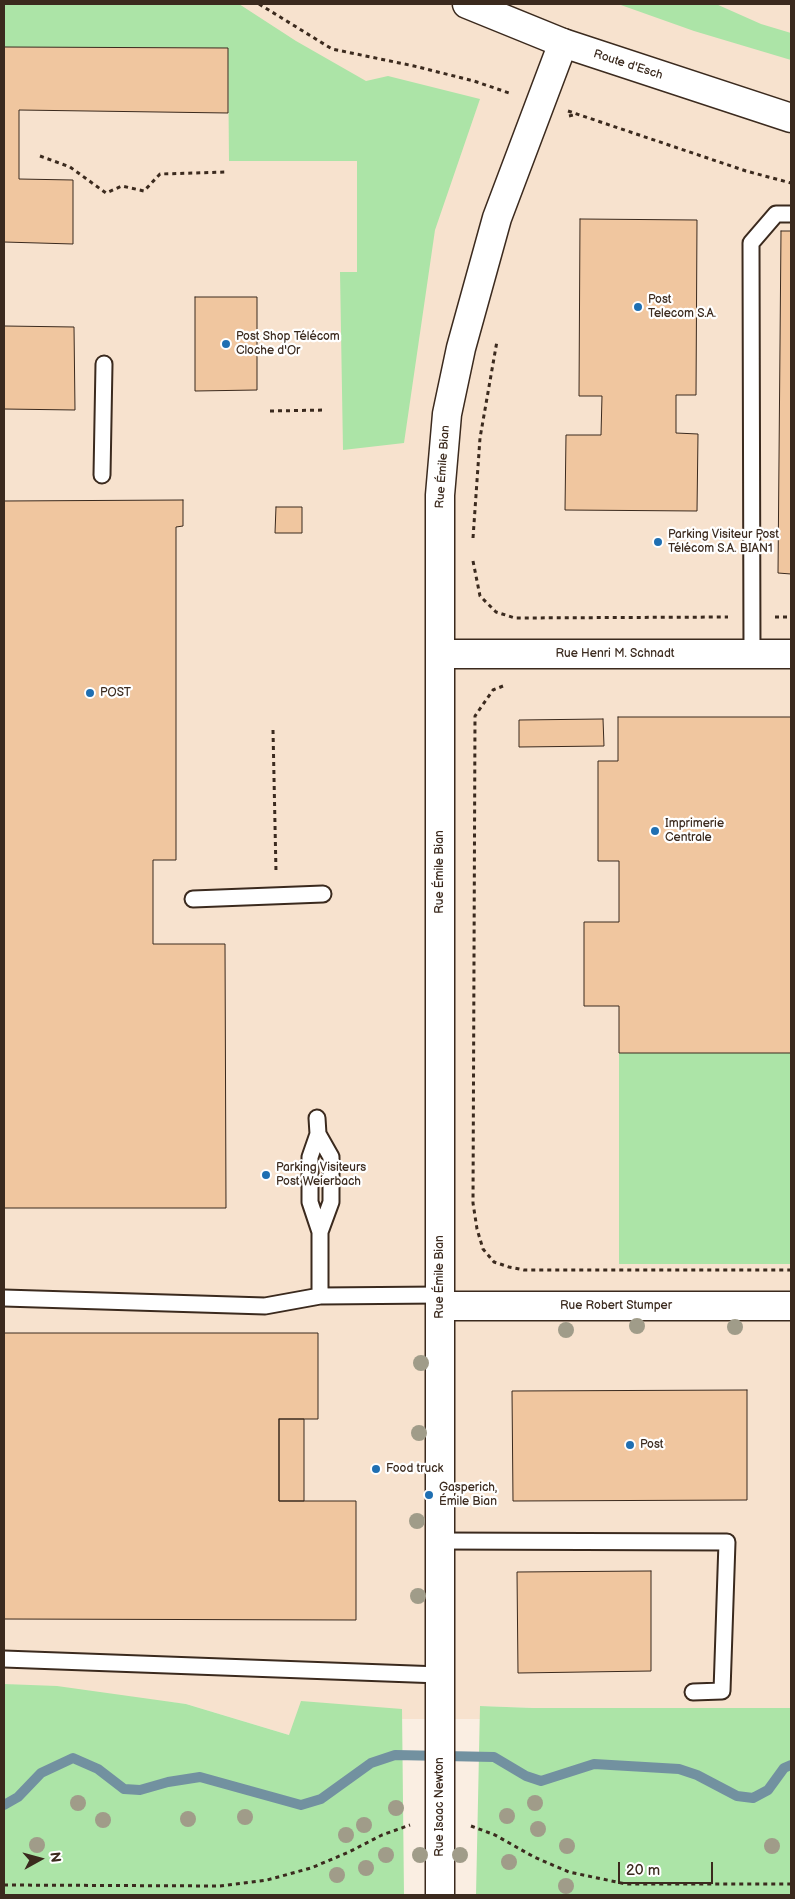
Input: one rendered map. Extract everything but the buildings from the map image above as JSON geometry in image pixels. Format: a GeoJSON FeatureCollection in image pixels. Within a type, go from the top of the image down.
{"type":"FeatureCollection","features":[{"type":"Feature","properties":{"kind":"street","name":"Route d'Esch"},"geometry":{"type":"LineString","coordinates":[[467,4],[563,43],[791,118]]}},
{"type":"Feature","properties":{"kind":"street","name":"Rue Émile Bian"},"geometry":{"type":"LineString","coordinates":[[440,1719],[440,495],[447,414],[461,348],[497,218],[563,43]]}},
{"type":"Feature","properties":{"kind":"street","name":"Rue Henri M. Schnadt"},"geometry":{"type":"LineString","coordinates":[[440,654],[791,654]]}},
{"type":"Feature","properties":{"kind":"street","name":"Rue Robert Stumper"},"geometry":{"type":"LineString","coordinates":[[440,1301],[791,1306]]}},
{"type":"Feature","properties":{"kind":"street","name":"Rue Isaac Newton"},"geometry":{"type":"LineString","coordinates":[[440,1719],[440,1895]]}},
{"type":"Feature","properties":{"kind":"lane"},"geometry":{"type":"LineString","coordinates":[[752,654],[751,244],[776,214],[791,214]]}},
{"type":"Feature","properties":{"kind":"lane"},"geometry":{"type":"LineString","coordinates":[[102,475],[104,364]]}},
{"type":"Feature","properties":{"kind":"lane"},"geometry":{"type":"LineString","coordinates":[[193,899],[322,894]]}},
{"type":"Feature","properties":{"kind":"lane"},"geometry":{"type":"LineString","coordinates":[[317,1118],[318,1134],[310,1157],[310,1202],[320,1232],[320,1296]]}},
{"type":"Feature","properties":{"kind":"lane"},"geometry":{"type":"LineString","coordinates":[[318,1134],[331,1157],[331,1202],[320,1232]]}},
{"type":"Feature","properties":{"kind":"lane"},"geometry":{"type":"LineString","coordinates":[[4,1298],[265,1306],[320,1296],[440,1301]]}},
{"type":"Feature","properties":{"kind":"lane"},"geometry":{"type":"LineString","coordinates":[[440,1541],[727,1542],[722,1691],[693,1692]]}},
{"type":"Feature","properties":{"kind":"lane"},"geometry":{"type":"LineString","coordinates":[[4,1659],[440,1675]]}},
{"type":"Feature","properties":{"kind":"path"},"geometry":{"type":"LineString","coordinates":[[563,118],[578,114]]}},
{"type":"Feature","properties":{"kind":"path"},"geometry":{"type":"LineString","coordinates":[[40,156],[70,167],[106,193],[122,186],[144,191],[160,174],[228,172]]}},
{"type":"Feature","properties":{"kind":"path"},"geometry":{"type":"LineString","coordinates":[[472,543],[480,438],[498,335]]}},
{"type":"Feature","properties":{"kind":"path"},"geometry":{"type":"LineString","coordinates":[[270,411],[325,410]]}},
{"type":"Feature","properties":{"kind":"path"},"geometry":{"type":"LineString","coordinates":[[472,557],[480,596],[496,612],[515,618],[791,617]]}},
{"type":"Feature","properties":{"kind":"path"},"geometry":{"type":"LineString","coordinates":[[509,683],[493,690],[475,716],[473,1203],[476,1229],[483,1249],[494,1262],[508,1268],[524,1270],[791,1270]]}},
{"type":"Feature","properties":{"kind":"path"},"geometry":{"type":"LineString","coordinates":[[274,730],[276,896]]}},
{"type":"Feature","properties":{"kind":"path"},"geometry":{"type":"LineString","coordinates":[[4,1885],[220,1886],[266,1880],[311,1868],[349,1852],[382,1835],[410,1825]]}},
{"type":"Feature","properties":{"kind":"path"},"geometry":{"type":"LineString","coordinates":[[471,1826],[495,1835],[534,1857],[569,1872],[626,1884],[791,1884]]}},
{"type":"Feature","properties":{"kind":"shaded area"},"geometry":{"type":"Polygon","coordinates":[[[4,4],[791,4],[791,1708],[533,1708],[480,1706],[480,1719],[402,1719],[402,1709],[289,1735],[186,1704],[4,1684],[4,4]]]}},
{"type":"Feature","properties":{"kind":"green space"},"geometry":{"type":"Polygon","coordinates":[[[4,4],[239,4],[296,41],[366,81],[388,76],[480,99],[435,230],[404,443],[343,450],[340,272],[357,272],[357,161],[229,161],[228,48],[4,47],[4,4]]]}},
{"type":"Feature","properties":{"kind":"green space"},"geometry":{"type":"Polygon","coordinates":[[[618,4],[716,4],[761,24],[791,33],[791,60],[694,31],[618,4]]]}},
{"type":"Feature","properties":{"kind":"green space"},"geometry":{"type":"Polygon","coordinates":[[[619,1053],[791,1053],[791,1264],[619,1264],[619,1053]]]}},
{"type":"Feature","properties":{"kind":"green space"},"geometry":{"type":"Polygon","coordinates":[[[4,1684],[57,1686],[186,1704],[289,1735],[301,1701],[402,1709],[404,1895],[4,1895],[4,1684]]]}},
{"type":"Feature","properties":{"kind":"green space"},"geometry":{"type":"Polygon","coordinates":[[[480,1706],[533,1708],[791,1708],[791,1895],[476,1895],[480,1706]]]}},
{"type":"Feature","properties":{"kind":"waterway"},"geometry":{"type":"LineString","coordinates":[[4,1805],[18,1797],[41,1773],[73,1758],[98,1769],[124,1789],[140,1790],[168,1782],[200,1777],[301,1805],[321,1799],[371,1763],[395,1755],[494,1757],[526,1776],[541,1781],[594,1764],[679,1769],[697,1775],[737,1796],[753,1798],[768,1790],[784,1768],[791,1765]]}},
{"type":"Feature","properties":{"kind":"place","name":"Post Telecom S.A."},"geometry":{"type":"Point","coordinates":[638,307]}},
{"type":"Feature","properties":{"kind":"place","name":"Post Shop Télécom Cloche d'Or"},"geometry":{"type":"Point","coordinates":[226,344]}},
{"type":"Feature","properties":{"kind":"place","name":"Parking Visiteur Post Télécom S.A. BIAN1"},"geometry":{"type":"Point","coordinates":[658,542]}},
{"type":"Feature","properties":{"kind":"place","name":"POST"},"geometry":{"type":"Point","coordinates":[90,693]}},
{"type":"Feature","properties":{"kind":"place","name":"Imprimerie Centrale"},"geometry":{"type":"Point","coordinates":[655,831]}},
{"type":"Feature","properties":{"kind":"place","name":"Parking Visiteurs Post Weierbach"},"geometry":{"type":"Point","coordinates":[266,1175]}},
{"type":"Feature","properties":{"kind":"place","name":"Post"},"geometry":{"type":"Point","coordinates":[630,1445]}},
{"type":"Feature","properties":{"kind":"place","name":"Food truck"},"geometry":{"type":"Point","coordinates":[376,1469]}},
{"type":"Feature","properties":{"kind":"place","name":"Gasperich, Émile Bian"},"geometry":{"type":"Point","coordinates":[429,1495]}}]}
